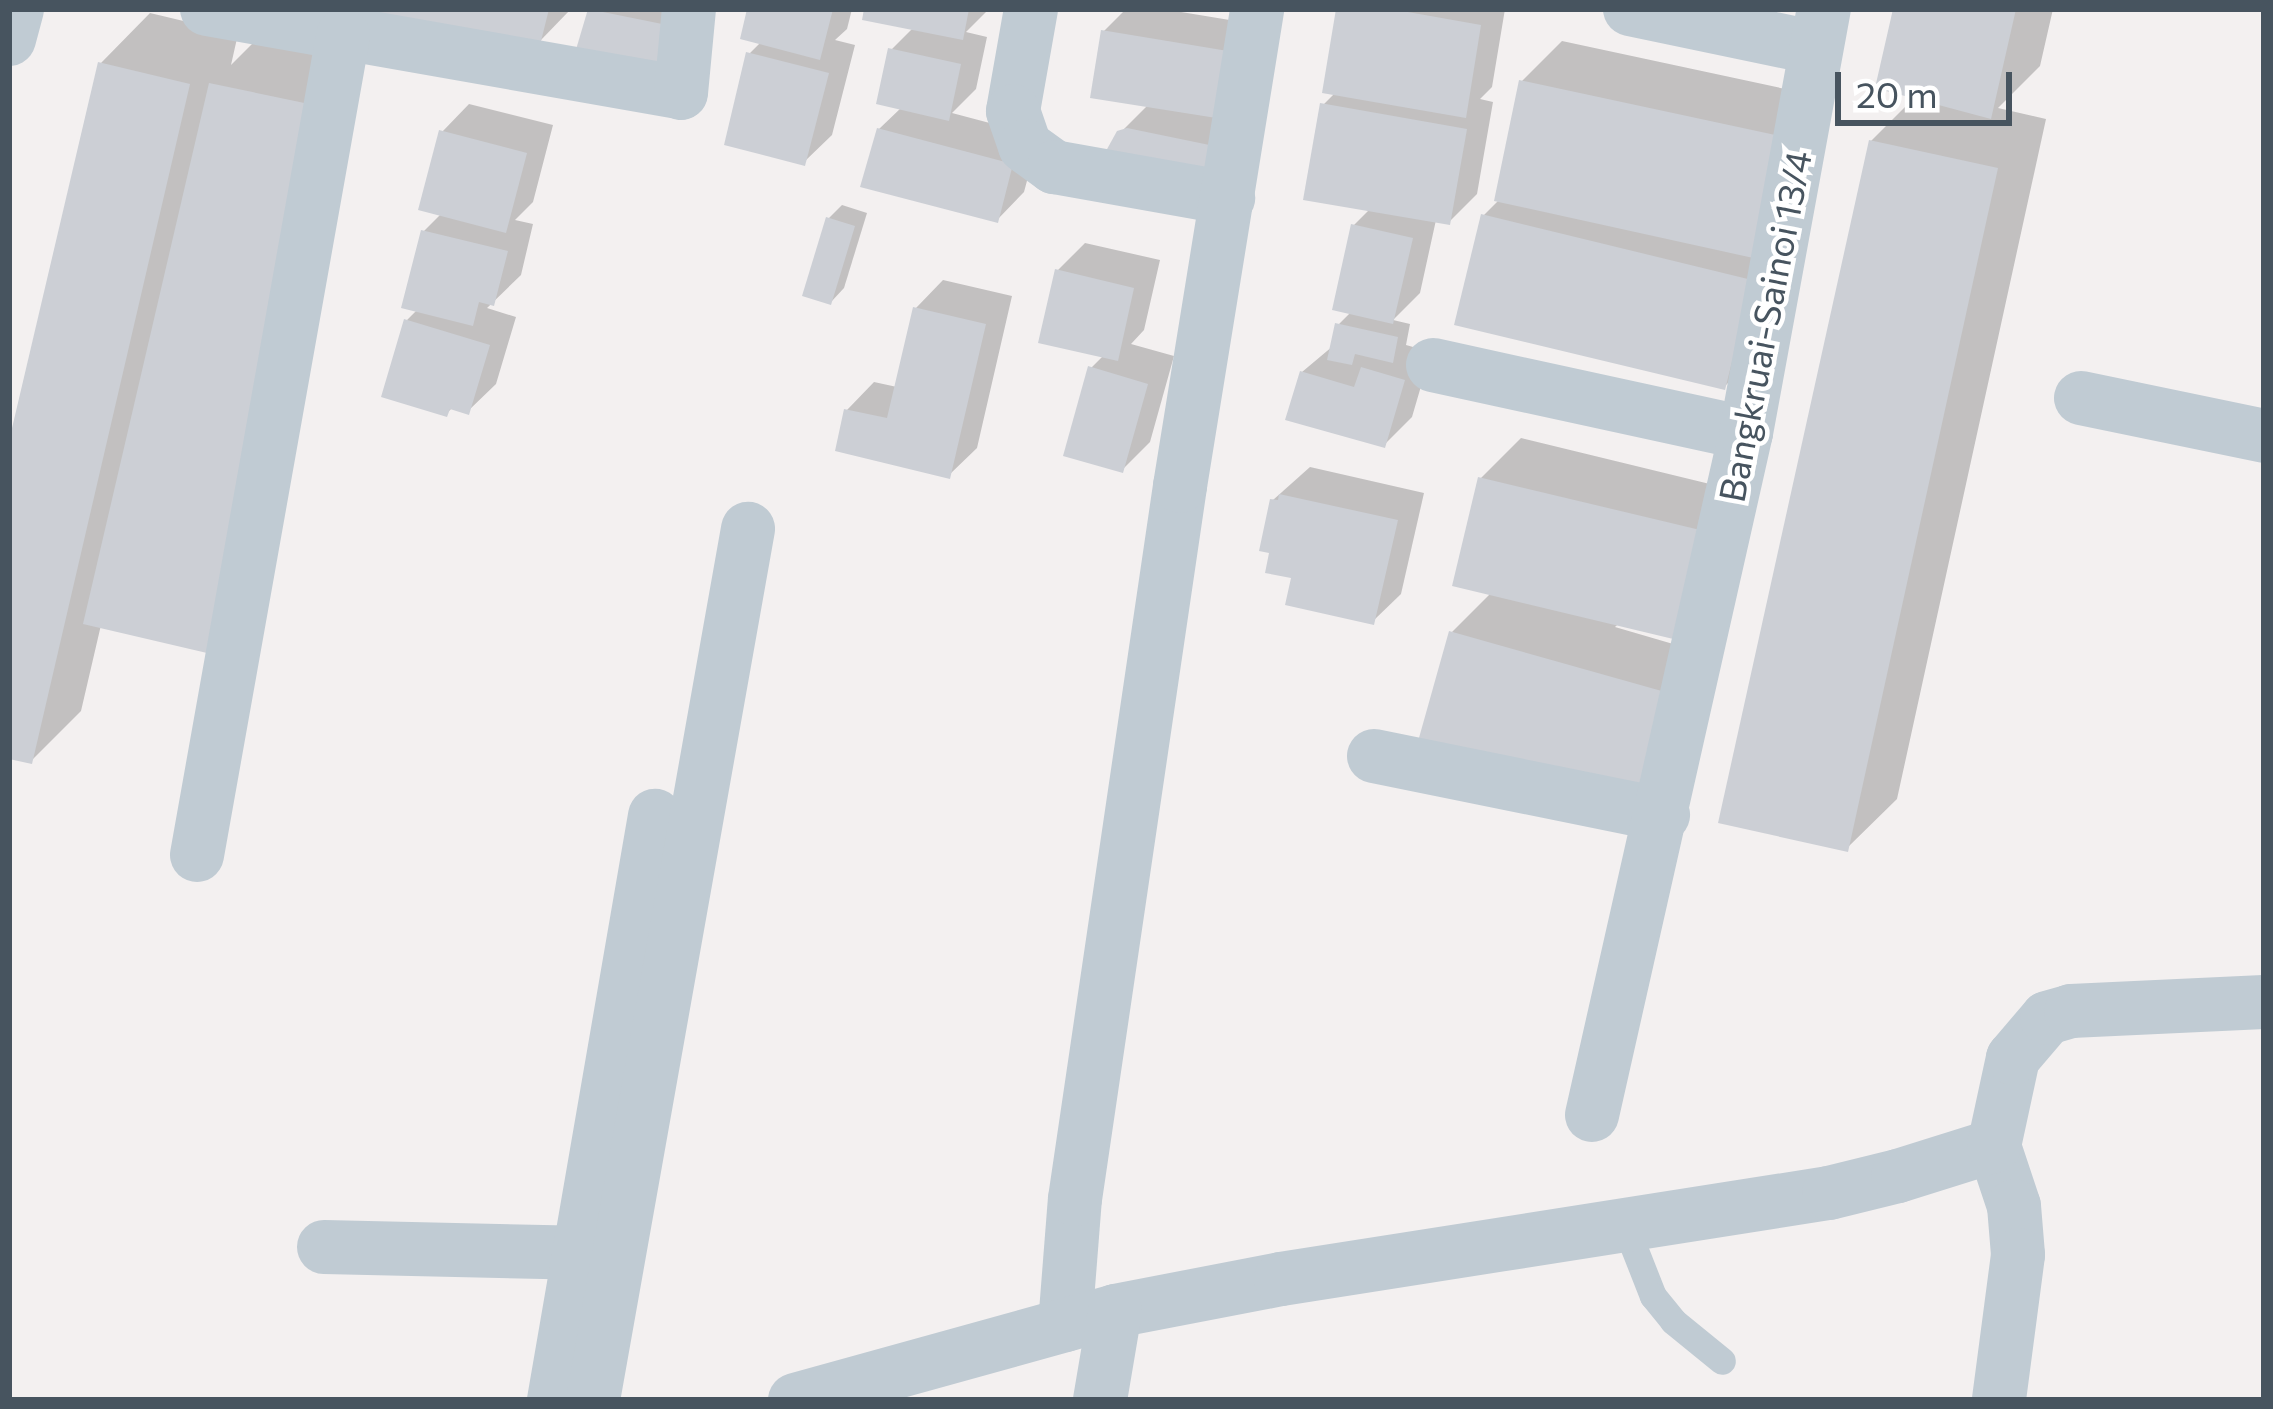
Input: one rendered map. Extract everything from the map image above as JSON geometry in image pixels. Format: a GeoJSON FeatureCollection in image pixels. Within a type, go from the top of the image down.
{"type":"FeatureCollection","features":[{"type":"Feature","properties":{"kind":"street"},"geometry":{"type":"LineString","coordinates":[[9,39],[17,9]]}},
{"type":"Feature","properties":{"kind":"street"},"geometry":{"type":"LineString","coordinates":[[207,9],[681,93],[689,9]]}},
{"type":"Feature","properties":{"kind":"street"},"geometry":{"type":"LineString","coordinates":[[1030,9],[1013,111],[1025,146],[1054,167],[1228,198]]}},
{"type":"Feature","properties":{"kind":"street"},"geometry":{"type":"LineString","coordinates":[[1100,1400],[1090,1318],[1082,1153],[1257,9]]}},
{"type":"Feature","properties":{"kind":"street"},"geometry":{"type":"LineString","coordinates":[[1630,9],[1820,28]]}},
{"type":"Feature","properties":{"kind":"street","name":"Bangkruai-Sainoi 13/4"},"geometry":{"type":"LineString","coordinates":[[1592,1115],[1746,433],[1820,28]]}},
{"type":"Feature","properties":{"kind":"street"},"geometry":{"type":"LineString","coordinates":[[197,855],[343,36]]}},
{"type":"Feature","properties":{"kind":"street"},"geometry":{"type":"LineString","coordinates":[[1433,365],[1746,433]]}},
{"type":"Feature","properties":{"kind":"street"},"geometry":{"type":"LineString","coordinates":[[2081,398],[2264,436]]}},
{"type":"Feature","properties":{"kind":"street"},"geometry":{"type":"LineString","coordinates":[[592,1400],[748,529]]}},
{"type":"Feature","properties":{"kind":"street"},"geometry":{"type":"LineString","coordinates":[[1374,756],[1663,815]]}},
{"type":"Feature","properties":{"kind":"street"},"geometry":{"type":"LineString","coordinates":[[554,1400],[655,816]]}},
{"type":"Feature","properties":{"kind":"street"},"geometry":{"type":"LineString","coordinates":[[1999,1400],[2018,1256],[2014,1206],[1994,1146],[2013,1058],[2047,1018],[2072,1010],[2264,1002]]}},
{"type":"Feature","properties":{"kind":"street"},"geometry":{"type":"LineString","coordinates":[[824,1397],[1090,1318],[1281,1279],[1829,1193],[1994,1146]]}},
{"type":"Feature","properties":{"kind":"street"},"geometry":{"type":"LineString","coordinates":[[324,1247],[579,1253]]}},
{"type":"Feature","properties":{"kind":"lane"},"geometry":{"type":"LineString","coordinates":[[1625,1225],[1653,1296],[1672,1321],[1723,1361]]}},
{"type":"Feature","properties":{"kind":"building"},"geometry":{"type":"Polygon","coordinates":[[[338,9],[549,9],[540,45],[338,9]]]}},
{"type":"Feature","properties":{"kind":"building"},"geometry":{"type":"Polygon","coordinates":[[[588,9],[682,28],[676,84],[572,63],[588,9]]]}},
{"type":"Feature","properties":{"kind":"building"},"geometry":{"type":"Polygon","coordinates":[[[747,9],[833,9],[820,60],[740,39],[747,9]]]}},
{"type":"Feature","properties":{"kind":"building"},"geometry":{"type":"Polygon","coordinates":[[[864,9],[969,9],[963,40],[862,20],[864,9]]]}},
{"type":"Feature","properties":{"kind":"building"},"geometry":{"type":"Polygon","coordinates":[[[1336,9],[1391,9],[1481,25],[1466,118],[1322,93],[1336,9]]]}},
{"type":"Feature","properties":{"kind":"building"},"geometry":{"type":"Polygon","coordinates":[[[1893,9],[2016,9],[1991,119],[1875,88],[1893,9]]]}},
{"type":"Feature","properties":{"kind":"building"},"geometry":{"type":"Polygon","coordinates":[[[1101,30],[1240,53],[1229,120],[1090,98],[1101,30]]]}},
{"type":"Feature","properties":{"kind":"building"},"geometry":{"type":"Polygon","coordinates":[[[888,48],[961,64],[949,121],[876,104],[888,48]]]}},
{"type":"Feature","properties":{"kind":"building"},"geometry":{"type":"Polygon","coordinates":[[[746,52],[829,73],[805,166],[724,145],[746,52]]]}},
{"type":"Feature","properties":{"kind":"building"},"geometry":{"type":"Polygon","coordinates":[[[98,62],[190,84],[32,764],[9,759],[9,441],[98,62]]]}},
{"type":"Feature","properties":{"kind":"building"},"geometry":{"type":"Polygon","coordinates":[[[1519,80],[1794,139],[1767,261],[1494,201],[1519,80]]]}},
{"type":"Feature","properties":{"kind":"building"},"geometry":{"type":"Polygon","coordinates":[[[209,83],[314,105],[207,653],[83,624],[209,83]]]}},
{"type":"Feature","properties":{"kind":"building"},"geometry":{"type":"Polygon","coordinates":[[[1320,103],[1467,129],[1450,225],[1303,200],[1320,103]]]}},
{"type":"Feature","properties":{"kind":"building"},"geometry":{"type":"Polygon","coordinates":[[[877,128],[1013,164],[998,223],[860,187],[877,128]]]}},
{"type":"Feature","properties":{"kind":"building"},"geometry":{"type":"Polygon","coordinates":[[[1127,128],[1224,148],[1215,188],[1106,151],[1117,131],[1127,128]]]}},
{"type":"Feature","properties":{"kind":"building"},"geometry":{"type":"Polygon","coordinates":[[[439,130],[527,153],[506,233],[418,210],[439,130]]]}},
{"type":"Feature","properties":{"kind":"building"},"geometry":{"type":"Polygon","coordinates":[[[1869,140],[1998,168],[1848,852],[1718,823],[1869,140]]]}},
{"type":"Feature","properties":{"kind":"building"},"geometry":{"type":"Polygon","coordinates":[[[1481,214],[1752,280],[1725,390],[1454,325],[1481,214]]]}},
{"type":"Feature","properties":{"kind":"building"},"geometry":{"type":"Polygon","coordinates":[[[826,217],[855,226],[831,305],[802,296],[826,217]]]}},
{"type":"Feature","properties":{"kind":"building"},"geometry":{"type":"Polygon","coordinates":[[[1351,224],[1413,238],[1393,324],[1332,310],[1351,224]]]}},
{"type":"Feature","properties":{"kind":"building"},"geometry":{"type":"Polygon","coordinates":[[[421,230],[508,251],[494,306],[479,302],[473,326],[401,308],[421,230]]]}},
{"type":"Feature","properties":{"kind":"building"},"geometry":{"type":"Polygon","coordinates":[[[1055,269],[1134,288],[1118,361],[1038,343],[1055,269]]]}},
{"type":"Feature","properties":{"kind":"building"},"geometry":{"type":"Polygon","coordinates":[[[913,307],[986,324],[950,479],[835,451],[844,409],[887,418],[913,307]]]}},
{"type":"Feature","properties":{"kind":"building"},"geometry":{"type":"Polygon","coordinates":[[[404,319],[490,345],[469,415],[450,409],[447,417],[381,397],[404,319]]]}},
{"type":"Feature","properties":{"kind":"building"},"geometry":{"type":"Polygon","coordinates":[[[1335,323],[1398,337],[1393,363],[1355,354],[1352,365],[1327,360],[1335,323]]]}},
{"type":"Feature","properties":{"kind":"building"},"geometry":{"type":"Polygon","coordinates":[[[1088,366],[1148,384],[1123,473],[1063,456],[1088,366]]]}},
{"type":"Feature","properties":{"kind":"building"},"geometry":{"type":"Polygon","coordinates":[[[1361,367],[1405,380],[1385,448],[1285,420],[1300,371],[1354,387],[1361,367]]]}},
{"type":"Feature","properties":{"kind":"building"},"geometry":{"type":"Polygon","coordinates":[[[1478,477],[1717,534],[1690,643],[1452,586],[1478,477]]]}},
{"type":"Feature","properties":{"kind":"building"},"geometry":{"type":"Polygon","coordinates":[[[1279,494],[1398,520],[1374,625],[1285,605],[1291,578],[1265,573],[1269,553],[1259,551],[1270,499],[1278,500],[1279,494]]]}},
{"type":"Feature","properties":{"kind":"building"},"geometry":{"type":"Polygon","coordinates":[[[1449,631],[1683,697],[1651,810],[1417,745],[1449,631]]]}}]}
